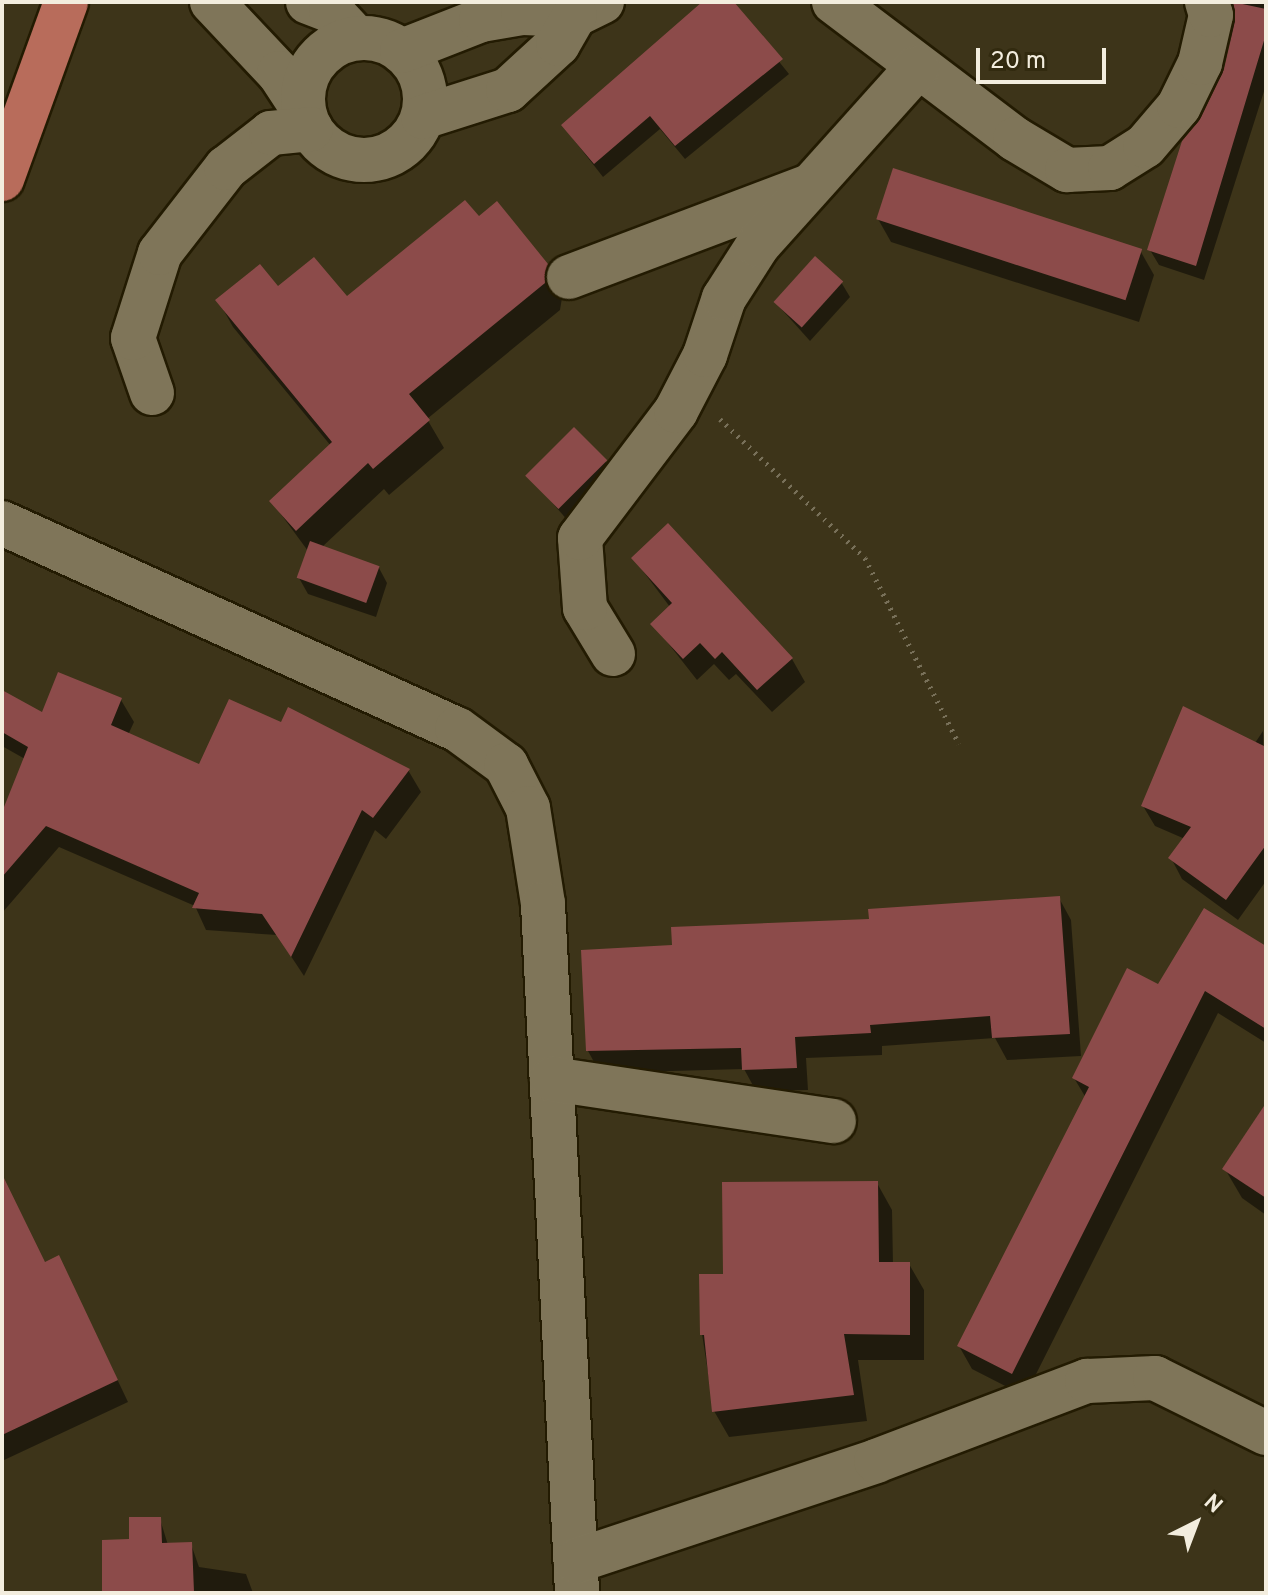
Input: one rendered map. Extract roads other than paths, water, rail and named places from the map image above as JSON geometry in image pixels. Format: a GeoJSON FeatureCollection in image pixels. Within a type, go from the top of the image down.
{"type":"FeatureCollection","features":[{"type":"Feature","properties":{"kind":"main road"},"geometry":{"type":"LineString","coordinates":[[2,179],[66,2]]}},
{"type":"Feature","properties":{"kind":"street"},"geometry":{"type":"LineString","coordinates":[[212,2],[279,73],[307,120],[336,154],[371,160],[404,146],[423,117],[425,93],[417,69],[402,51],[380,40],[356,38],[329,50],[309,72],[307,120]]}},
{"type":"Feature","properties":{"kind":"street"},"geometry":{"type":"LineString","coordinates":[[308,2],[331,11],[356,38]]}},
{"type":"Feature","properties":{"kind":"street"},"geometry":{"type":"LineString","coordinates":[[834,2],[917,68],[1015,139],[1067,170],[1110,168],[1145,146],[1179,106],[1200,63],[1211,15],[1207,2]]}},
{"type":"Feature","properties":{"kind":"street"},"geometry":{"type":"LineString","coordinates":[[423,117],[508,90],[552,51],[589,8]]}},
{"type":"Feature","properties":{"kind":"street"},"geometry":{"type":"LineString","coordinates":[[402,51],[481,20],[589,8]]}},
{"type":"Feature","properties":{"kind":"street"},"geometry":{"type":"LineString","coordinates":[[613,654],[585,608],[580,538],[676,411],[736,276],[917,68]]}},
{"type":"Feature","properties":{"kind":"street"},"geometry":{"type":"LineString","coordinates":[[152,393],[133,338],[160,253],[226,168],[271,133],[307,120]]}},
{"type":"Feature","properties":{"kind":"street"},"geometry":{"type":"LineString","coordinates":[[569,277],[813,185]]}},
{"type":"Feature","properties":{"kind":"street"},"geometry":{"type":"LineString","coordinates":[[2,523],[457,729],[506,765],[528,808],[543,904],[576,1577],[1087,1381],[1155,1378],[1266,1433]]}},
{"type":"Feature","properties":{"kind":"street"},"geometry":{"type":"LineString","coordinates":[[552,1079],[834,1121]]}}]}
